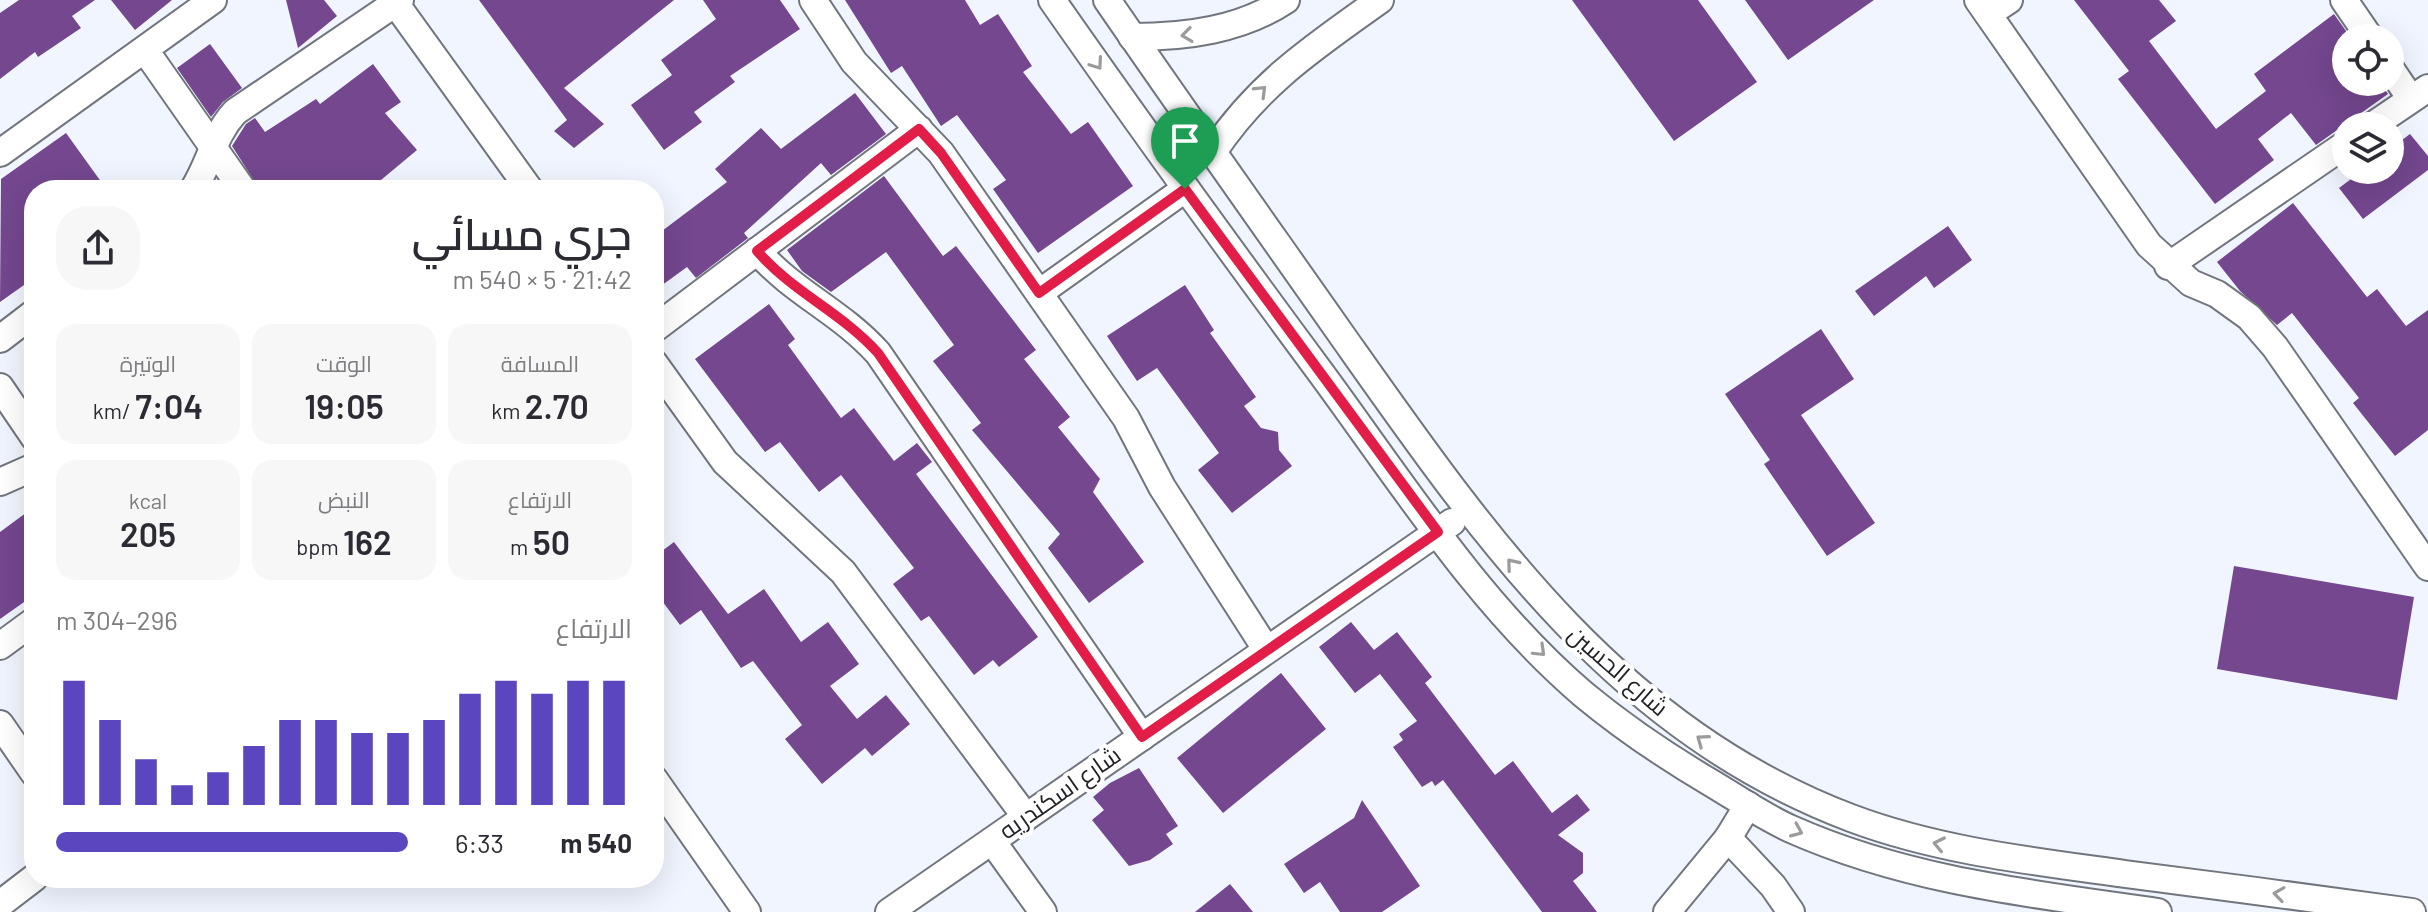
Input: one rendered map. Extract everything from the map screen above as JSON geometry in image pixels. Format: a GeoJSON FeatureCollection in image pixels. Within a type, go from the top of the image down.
{"type":"FeatureCollection","features":[{"type":"Feature","properties":{"kind":"street"},"geometry":{"type":"LineString","coordinates":[[0,153],[213,0]]}},
{"type":"Feature","properties":{"kind":"street"},"geometry":{"type":"LineString","coordinates":[[813,0],[854,62],[941,153],[1039,293],[1126,418],[1162,487],[1266,649]]}},
{"type":"Feature","properties":{"kind":"street","name":"شارع الحسين"},"geometry":{"type":"LineString","coordinates":[[1052,0],[1185,189],[1438,532],[1519,631],[1582,692],[1650,746],[1748,805],[1788,828],[1853,854],[1921,875],[1991,889],[2158,912]]}},
{"type":"Feature","properties":{"kind":"street","name":"شارع الحسين"},"geometry":{"type":"LineString","coordinates":[[1107,0],[1468,511],[1558,619],[1664,712],[1723,755],[1785,789],[1851,818],[1918,840],[1994,856],[2412,912]]}},
{"type":"Feature","properties":{"kind":"street"},"geometry":{"type":"LineString","coordinates":[[1132,37],[1206,32],[1241,22],[1286,0]]}},
{"type":"Feature","properties":{"kind":"street"},"geometry":{"type":"LineString","coordinates":[[1213,152],[1247,105],[1279,73],[1380,0]]}},
{"type":"Feature","properties":{"kind":"street"},"geometry":{"type":"LineString","coordinates":[[2344,0],[2360,24]]}},
{"type":"Feature","properties":{"kind":"street"},"geometry":{"type":"LineString","coordinates":[[200,180],[221,127],[235,112],[396,1],[523,180]]}},
{"type":"Feature","properties":{"kind":"street"},"geometry":{"type":"LineString","coordinates":[[1992,5],[2149,245],[2168,266],[2249,317],[2267,337],[2428,567]]}},
{"type":"Feature","properties":{"kind":"street"},"geometry":{"type":"LineString","coordinates":[[145,50],[236,180]]}},
{"type":"Feature","properties":{"kind":"street"},"geometry":{"type":"LineString","coordinates":[[2392,112],[2420,93],[2404,80]]}},
{"type":"Feature","properties":{"kind":"street"},"geometry":{"type":"LineString","coordinates":[[664,321],[919,129]]}},
{"type":"Feature","properties":{"kind":"street"},"geometry":{"type":"LineString","coordinates":[[2168,266],[2332,154]]}},
{"type":"Feature","properties":{"kind":"street"},"geometry":{"type":"LineString","coordinates":[[1039,293],[1185,189]]}},
{"type":"Feature","properties":{"kind":"street"},"geometry":{"type":"LineString","coordinates":[[757,251],[779,276],[805,297],[835,313],[878,353],[1142,737]]}},
{"type":"Feature","properties":{"kind":"street"},"geometry":{"type":"LineString","coordinates":[[0,339],[24,321]]}},
{"type":"Feature","properties":{"kind":"street"},"geometry":{"type":"LineString","coordinates":[[664,377],[725,462],[843,572],[1026,817]]}},
{"type":"Feature","properties":{"kind":"street"},"geometry":{"type":"LineString","coordinates":[[0,387],[24,422]]}},
{"type":"Feature","properties":{"kind":"street"},"geometry":{"type":"LineString","coordinates":[[0,482],[24,471]]}},
{"type":"Feature","properties":{"kind":"street","name":"شارع اسكندريه"},"geometry":{"type":"LineString","coordinates":[[889,912],[1468,511]]}},
{"type":"Feature","properties":{"kind":"street"},"geometry":{"type":"LineString","coordinates":[[0,646],[24,628]]}},
{"type":"Feature","properties":{"kind":"street"},"geometry":{"type":"LineString","coordinates":[[0,724],[24,759]]}},
{"type":"Feature","properties":{"kind":"street"},"geometry":{"type":"LineString","coordinates":[[664,793],[747,912]]}},
{"type":"Feature","properties":{"kind":"street"},"geometry":{"type":"LineString","coordinates":[[1667,912],[1728,838],[1748,805]]}},
{"type":"Feature","properties":{"kind":"street"},"geometry":{"type":"LineString","coordinates":[[1728,838],[1773,886],[1791,912]]}},
{"type":"Feature","properties":{"kind":"street"},"geometry":{"type":"LineString","coordinates":[[992,841],[1043,912]]}},
{"type":"Feature","properties":{"kind":"street"},"geometry":{"type":"LineString","coordinates":[[1991,889],[1994,856]]}},
{"type":"Feature","properties":{"kind":"street"},"geometry":{"type":"LineString","coordinates":[[0,904],[24,886]]}},
{"type":"Feature","properties":{"kind":"building"},"geometry":{"type":"Polygon","coordinates":[[[19,0],[95,0],[72,16],[81,28],[38,57],[35,52],[0,79],[0,13],[19,0]]]}},
{"type":"Feature","properties":{"kind":"building"},"geometry":{"type":"Polygon","coordinates":[[[111,0],[172,0],[135,30],[111,0]]]}},
{"type":"Feature","properties":{"kind":"building"},"geometry":{"type":"Polygon","coordinates":[[[286,0],[324,0],[337,16],[298,48],[286,0]]]}},
{"type":"Feature","properties":{"kind":"building"},"geometry":{"type":"Polygon","coordinates":[[[479,0],[674,0],[564,88],[604,124],[574,148],[554,131],[567,120],[479,0]]]}},
{"type":"Feature","properties":{"kind":"building"},"geometry":{"type":"Polygon","coordinates":[[[703,0],[780,0],[800,29],[730,76],[735,82],[694,112],[702,122],[664,150],[631,105],[672,75],[661,60],[716,19],[703,0]]]}},
{"type":"Feature","properties":{"kind":"building"},"geometry":{"type":"Polygon","coordinates":[[[845,0],[965,0],[980,25],[998,14],[1032,66],[1023,72],[1071,134],[1088,122],[1133,186],[1038,253],[993,189],[1006,180],[957,115],[941,126],[902,66],[891,73],[845,0]]]}},
{"type":"Feature","properties":{"kind":"building"},"geometry":{"type":"Polygon","coordinates":[[[1572,0],[1698,0],[1757,82],[1674,141],[1572,0]]]}},
{"type":"Feature","properties":{"kind":"building"},"geometry":{"type":"Polygon","coordinates":[[[1745,0],[1874,0],[1788,60],[1745,0]]]}},
{"type":"Feature","properties":{"kind":"building"},"geometry":{"type":"Polygon","coordinates":[[[2074,0],[2159,0],[2176,21],[2149,41],[2216,129],[2266,91],[2254,74],[2334,14],[2341,24],[2332,24],[2332,96],[2385,96],[2363,112],[2332,112],[2332,134],[2316,145],[2291,113],[2258,139],[2274,160],[2215,204],[2118,79],[2129,71],[2074,0]]]}},
{"type":"Feature","properties":{"kind":"building"},"geometry":{"type":"Polygon","coordinates":[[[210,44],[242,88],[223,102],[211,117],[177,68],[210,44]]]}},
{"type":"Feature","properties":{"kind":"building"},"geometry":{"type":"Polygon","coordinates":[[[373,64],[401,102],[385,113],[417,150],[381,180],[254,180],[232,146],[246,124],[255,118],[265,132],[316,99],[320,104],[373,64]]]}},
{"type":"Feature","properties":{"kind":"building"},"geometry":{"type":"Polygon","coordinates":[[[855,93],[886,134],[831,175],[821,163],[744,233],[748,238],[696,278],[687,267],[664,284],[664,229],[727,182],[715,169],[761,128],[781,149],[855,93]]]}},
{"type":"Feature","properties":{"kind":"building"},"geometry":{"type":"Polygon","coordinates":[[[66,133],[100,180],[24,180],[24,285],[0,302],[1,179],[66,133]]]}},
{"type":"Feature","properties":{"kind":"building"},"geometry":{"type":"Polygon","coordinates":[[[2410,134],[2428,156],[2428,170],[2363,219],[2339,188],[2344,184],[2404,184],[2404,138],[2410,134]]]}},
{"type":"Feature","properties":{"kind":"building"},"geometry":{"type":"Polygon","coordinates":[[[884,176],[943,256],[956,246],[1036,350],[1024,359],[1070,417],[1058,427],[1100,479],[1093,492],[1144,562],[1089,603],[1048,548],[1060,534],[972,430],[981,423],[933,361],[954,345],[886,252],[831,292],[802,271],[787,250],[884,176]]]}},
{"type":"Feature","properties":{"kind":"building"},"geometry":{"type":"Polygon","coordinates":[[[2293,203],[2367,297],[2377,289],[2406,326],[2428,310],[2428,430],[2395,456],[2353,403],[2359,398],[2292,313],[2277,325],[2240,291],[2217,262],[2293,203]]]}},
{"type":"Feature","properties":{"kind":"building"},"geometry":{"type":"Polygon","coordinates":[[[1948,226],[1972,260],[1934,288],[1926,276],[1874,316],[1855,291],[1948,226]]]}},
{"type":"Feature","properties":{"kind":"building"},"geometry":{"type":"Polygon","coordinates":[[[1185,285],[1214,330],[1210,333],[1256,397],[1244,406],[1261,428],[1278,432],[1279,450],[1292,466],[1232,513],[1198,470],[1219,453],[1157,368],[1137,381],[1107,336],[1185,285]]]}},
{"type":"Feature","properties":{"kind":"building"},"geometry":{"type":"Polygon","coordinates":[[[769,304],[795,339],[788,345],[841,418],[854,408],[894,461],[917,443],[932,462],[916,474],[1038,637],[999,667],[993,660],[974,675],[929,616],[921,621],[893,584],[914,568],[841,475],[819,492],[780,442],[765,452],[695,359],[769,304]]]}},
{"type":"Feature","properties":{"kind":"building"},"geometry":{"type":"Polygon","coordinates":[[[1821,329],[1854,379],[1801,415],[1875,523],[1827,556],[1764,464],[1770,460],[1725,394],[1821,329]]]}},
{"type":"Feature","properties":{"kind":"building"},"geometry":{"type":"Polygon","coordinates":[[[24,514],[24,602],[0,619],[0,532],[24,514]]]}},
{"type":"Feature","properties":{"kind":"building"},"geometry":{"type":"Polygon","coordinates":[[[674,542],[728,614],[764,589],[801,642],[828,622],[859,664],[830,686],[857,719],[886,695],[910,724],[872,756],[865,748],[822,784],[785,739],[802,725],[753,661],[741,668],[701,610],[680,625],[664,603],[664,550],[674,542]]]}},
{"type":"Feature","properties":{"kind":"building"},"geometry":{"type":"Polygon","coordinates":[[[2234,566],[2414,597],[2397,700],[2217,669],[2234,566]]]}},
{"type":"Feature","properties":{"kind":"building"},"geometry":{"type":"Polygon","coordinates":[[[1351,622],[1374,650],[1397,632],[1432,677],[1425,683],[1495,775],[1513,761],[1552,813],[1577,794],[1590,810],[1558,835],[1583,853],[1583,873],[1573,881],[1597,912],[1542,912],[1443,780],[1435,786],[1432,781],[1422,787],[1393,747],[1403,740],[1399,734],[1417,721],[1380,674],[1355,693],[1319,647],[1351,622]]]}},
{"type":"Feature","properties":{"kind":"building"},"geometry":{"type":"Polygon","coordinates":[[[1281,673],[1326,729],[1223,813],[1177,758],[1281,673]]]}},
{"type":"Feature","properties":{"kind":"building"},"geometry":{"type":"Polygon","coordinates":[[[1139,768],[1178,826],[1166,834],[1173,844],[1150,860],[1129,866],[1092,820],[1104,810],[1093,797],[1110,783],[1139,768]]]}},
{"type":"Feature","properties":{"kind":"building"},"geometry":{"type":"Polygon","coordinates":[[[1362,800],[1420,886],[1382,912],[1340,912],[1320,882],[1304,893],[1284,864],[1354,818],[1362,800]]]}},
{"type":"Feature","properties":{"kind":"building"},"geometry":{"type":"Polygon","coordinates":[[[1230,884],[1253,912],[1195,912],[1230,884]]]}},
{"type":"Feature","properties":{"kind":"route"},"geometry":{"type":"LineString","coordinates":[[919,129],[941,153],[1039,293],[1185,189],[1438,532],[1142,737],[878,353],[858,331],[835,313],[805,297],[779,276],[757,251],[919,129]]}}]}
